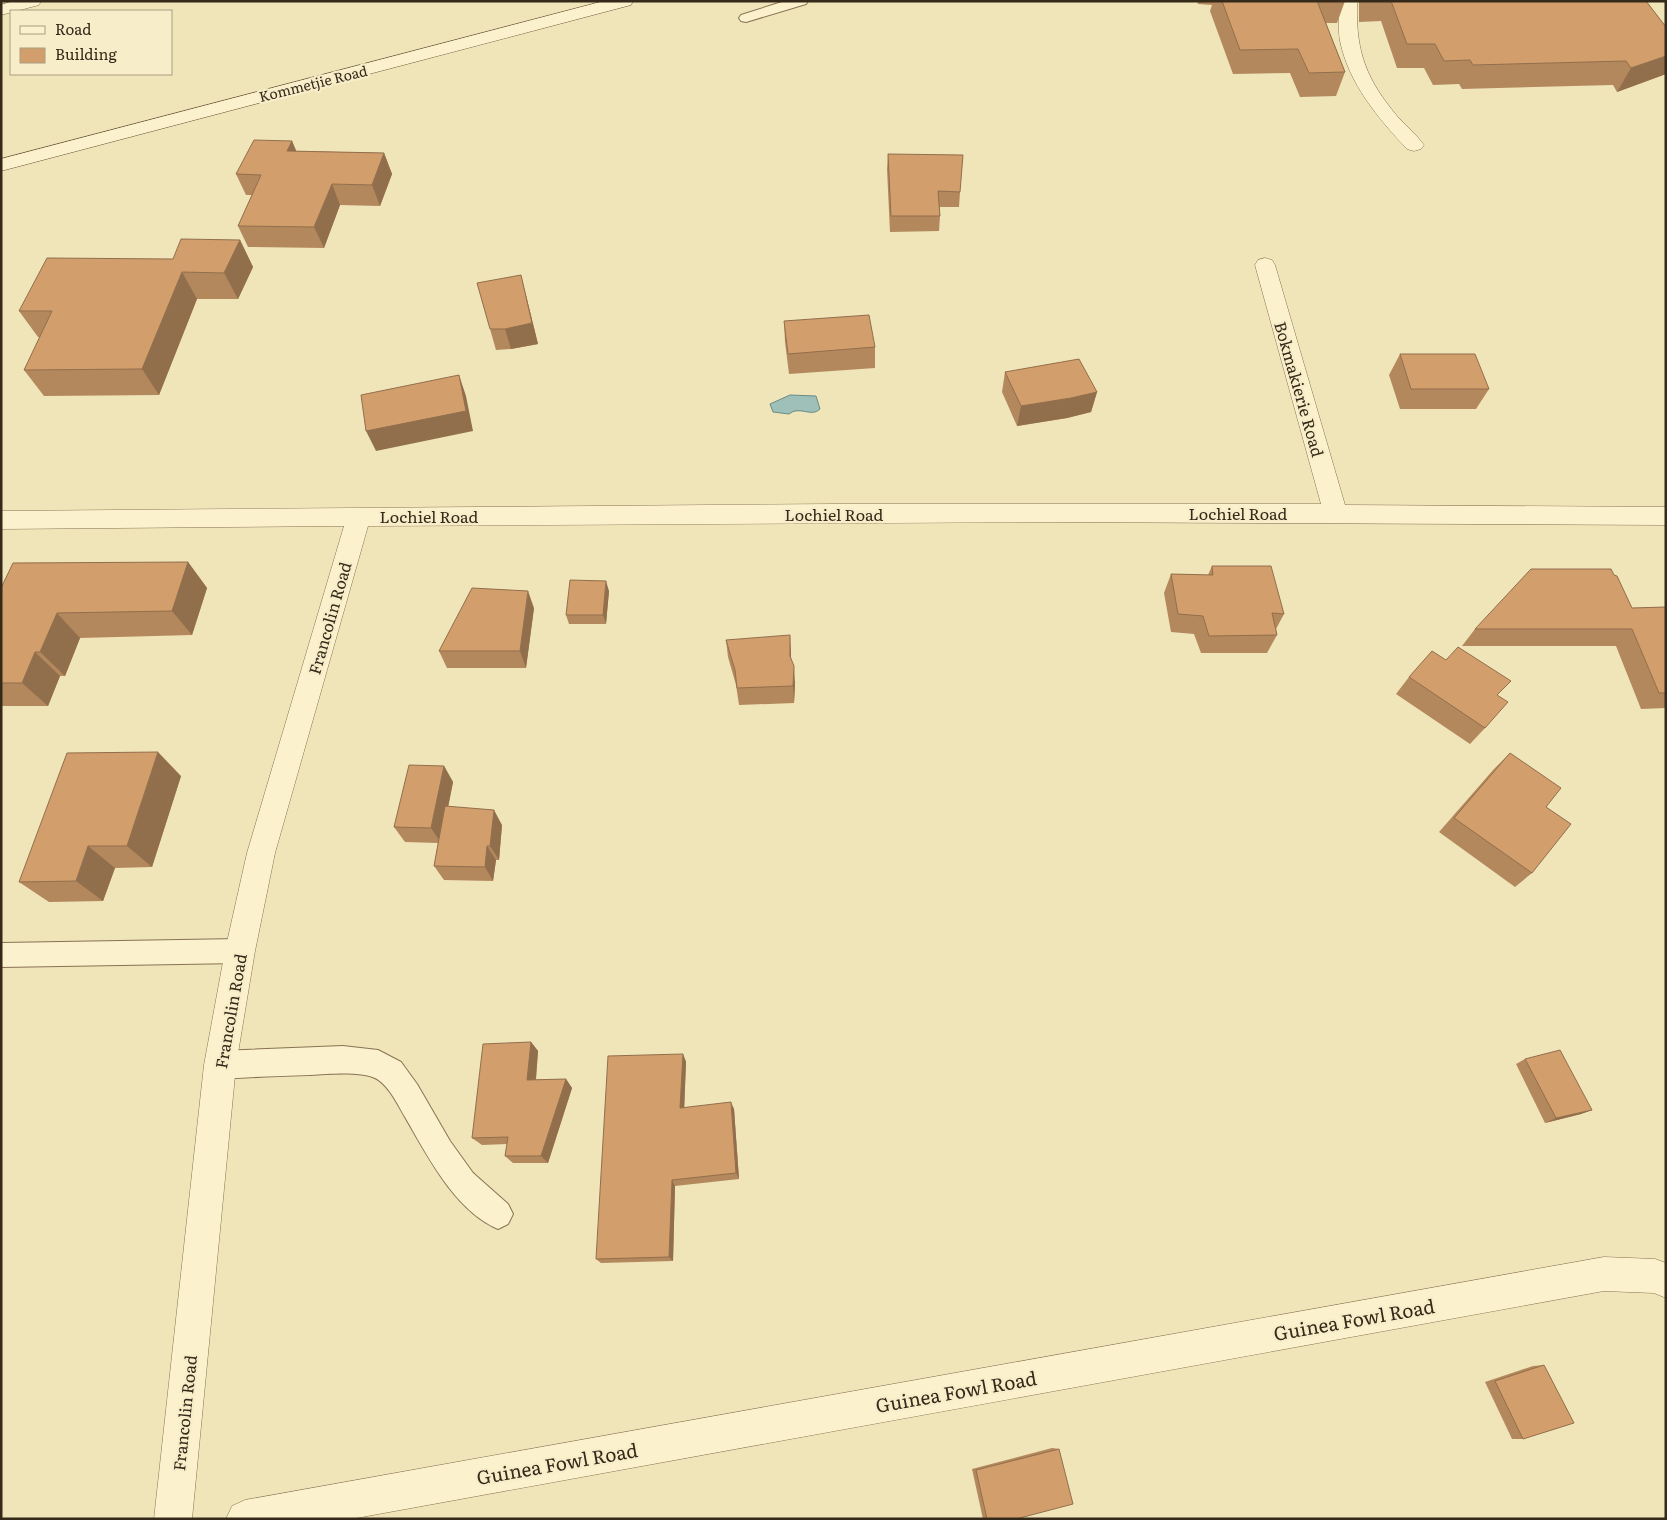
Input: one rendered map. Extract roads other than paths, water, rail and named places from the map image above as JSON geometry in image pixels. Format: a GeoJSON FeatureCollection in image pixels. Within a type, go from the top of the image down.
{"type":"FeatureCollection","features":[{"type":"Feature","properties":{"kind":"street"},"geometry":{"type":"LineString","coordinates":[[1,10],[33,1]]}},
{"type":"Feature","properties":{"kind":"street","name":"Kommetjie Road"},"geometry":{"type":"LineString","coordinates":[[1,165],[625,1]]}},
{"type":"Feature","properties":{"kind":"street"},"geometry":{"type":"LineString","coordinates":[[1350,1],[1348,6],[1348,39],[1356,67],[1370,94],[1394,125],[1414,145]]}},
{"type":"Feature","properties":{"kind":"street","name":"Bokmakierie Road"},"geometry":{"type":"LineString","coordinates":[[1265,265],[1335,512]]}},
{"type":"Feature","properties":{"kind":"street","name":"Lochiel Road"},"geometry":{"type":"LineString","coordinates":[[1,520],[359,516],[1335,512],[1666,516]]}},
{"type":"Feature","properties":{"kind":"street","name":"Francolin Road"},"geometry":{"type":"LineString","coordinates":[[173,1519],[220,1065],[240,951],[261,853],[359,516]]}},
{"type":"Feature","properties":{"kind":"street","name":"Guinea Fowl Road"},"geometry":{"type":"LineString","coordinates":[[245,1519],[1604,1274],[1655,1276],[1666,1281]]}},
{"type":"Feature","properties":{"kind":"lane"},"geometry":{"type":"LineString","coordinates":[[746,18],[801,1]]}},
{"type":"Feature","properties":{"kind":"lane"},"geometry":{"type":"LineString","coordinates":[[1,955],[240,951]]}},
{"type":"Feature","properties":{"kind":"lane"},"geometry":{"type":"LineString","coordinates":[[220,1065],[343,1060],[378,1064],[391,1072],[407,1094],[440,1151],[463,1183],[498,1214]]}},
{"type":"Feature","properties":{"kind":"water"},"geometry":{"type":"Polygon","coordinates":[[[790,395],[816,396],[820,409],[813,412],[797,411],[789,414],[773,412],[770,404],[790,395]]]}}]}
